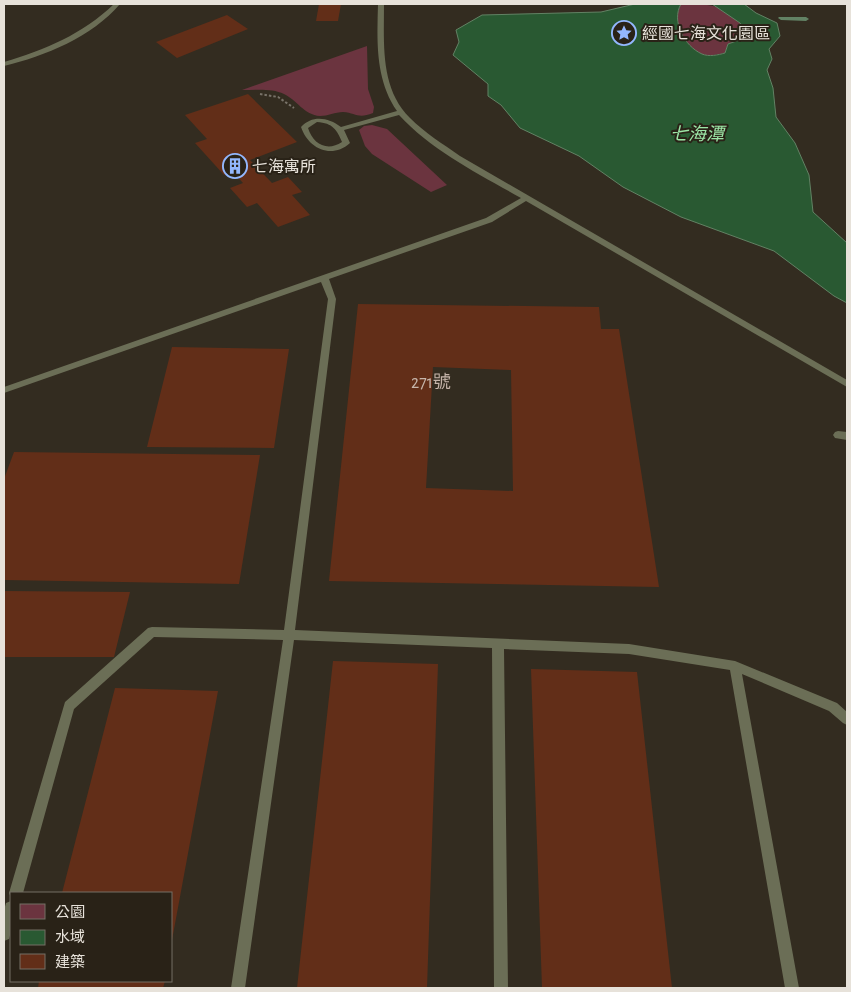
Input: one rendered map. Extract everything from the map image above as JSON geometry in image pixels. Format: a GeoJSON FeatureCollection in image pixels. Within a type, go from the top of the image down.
{"type":"FeatureCollection","features":[{"type":"Feature","properties":{"kind":"lane"},"geometry":{"type":"LineString","coordinates":[[4,64],[54,46],[93,25],[117,4]]}},
{"type":"Feature","properties":{"kind":"lane"},"geometry":{"type":"LineString","coordinates":[[381,4],[381,54],[384,81],[396,106],[414,125],[458,158],[847,384]]}},
{"type":"Feature","properties":{"kind":"lane"},"geometry":{"type":"LineString","coordinates":[[340,129],[401,112]]}},
{"type":"Feature","properties":{"kind":"lane"},"geometry":{"type":"LineString","coordinates":[[320,120],[332,122],[340,129],[346,143],[338,149],[325,150],[316,146],[305,133],[304,127],[309,122],[320,120]]}},
{"type":"Feature","properties":{"kind":"lane"},"geometry":{"type":"LineString","coordinates":[[4,390],[489,220],[527,198]]}},
{"type":"Feature","properties":{"kind":"lane"},"geometry":{"type":"LineString","coordinates":[[238,988],[289,635],[332,299],[324,278]]}},
{"type":"Feature","properties":{"kind":"lane"},"geometry":{"type":"LineString","coordinates":[[16,892],[69,706],[152,632],[289,635],[629,649],[735,666],[834,707],[847,719]]}},
{"type":"Feature","properties":{"kind":"lane"},"geometry":{"type":"LineString","coordinates":[[498,644],[501,988]]}},
{"type":"Feature","properties":{"kind":"lane"},"geometry":{"type":"LineString","coordinates":[[735,666],[792,988]]}},
{"type":"Feature","properties":{"kind":"lane"},"geometry":{"type":"LineString","coordinates":[[4,934],[10,912]]}},
{"type":"Feature","properties":{"kind":"path"},"geometry":{"type":"LineString","coordinates":[[260,94],[276,95],[284,98],[309,122]]}},
{"type":"Feature","properties":{"kind":"green space"},"geometry":{"type":"Polygon","coordinates":[[[681,4],[701,4],[718,7],[732,15],[746,31],[742,39],[728,44],[725,53],[702,54],[690,46],[681,33],[678,11],[681,4]]]}},
{"type":"Feature","properties":{"kind":"green space"},"geometry":{"type":"Polygon","coordinates":[[[367,46],[368,89],[374,107],[373,113],[368,115],[360,116],[343,112],[320,116],[314,115],[279,92],[242,90],[367,46]]]}},
{"type":"Feature","properties":{"kind":"green space"},"geometry":{"type":"Polygon","coordinates":[[[372,125],[387,129],[447,185],[431,192],[372,154],[365,146],[359,130],[364,126],[372,125]]]}},
{"type":"Feature","properties":{"kind":"water","name":"七海潭"},"geometry":{"type":"Polygon","coordinates":[[[635,4],[681,4],[678,18],[681,32],[690,45],[702,54],[708,55],[725,53],[728,44],[742,39],[746,31],[740,23],[712,4],[744,4],[756,13],[777,23],[780,36],[769,49],[772,59],[767,70],[773,88],[776,117],[795,143],[809,175],[813,212],[847,243],[847,303],[834,296],[774,251],[681,217],[623,187],[579,156],[520,128],[501,105],[488,96],[488,84],[453,55],[459,42],[456,30],[482,15],[601,12],[635,4]]]}},
{"type":"Feature","properties":{"kind":"building"},"geometry":{"type":"Polygon","coordinates":[[[319,4],[341,4],[338,21],[316,21],[319,4]]]}},
{"type":"Feature","properties":{"kind":"building"},"geometry":{"type":"Polygon","coordinates":[[[227,15],[248,29],[177,58],[156,42],[227,15]]]}},
{"type":"Feature","properties":{"kind":"building","name":"七海寓所"},"geometry":{"type":"Polygon","coordinates":[[[248,94],[297,142],[250,160],[272,183],[288,177],[302,192],[292,195],[310,215],[278,227],[257,203],[247,207],[230,188],[243,183],[233,172],[224,175],[195,143],[207,139],[185,115],[248,94]]]}},
{"type":"Feature","properties":{"kind":"building"},"geometry":{"type":"Polygon","coordinates":[[[358,304],[599,307],[601,329],[619,329],[659,587],[329,581],[358,304]],[[433,367],[426,488],[513,491],[511,370],[433,367]]]}},
{"type":"Feature","properties":{"kind":"building"},"geometry":{"type":"Polygon","coordinates":[[[172,347],[289,349],[274,448],[147,447],[172,347]]]}},
{"type":"Feature","properties":{"kind":"building"},"geometry":{"type":"Polygon","coordinates":[[[14,452],[260,455],[239,584],[4,580],[4,479],[14,452]]]}},
{"type":"Feature","properties":{"kind":"building"},"geometry":{"type":"Polygon","coordinates":[[[4,591],[130,592],[114,657],[4,657],[4,591]]]}},
{"type":"Feature","properties":{"kind":"building"},"geometry":{"type":"Polygon","coordinates":[[[333,661],[438,664],[427,988],[297,988],[333,661]]]}},
{"type":"Feature","properties":{"kind":"building"},"geometry":{"type":"Polygon","coordinates":[[[531,669],[637,672],[672,988],[542,988],[531,669]]]}},
{"type":"Feature","properties":{"kind":"building"},"geometry":{"type":"Polygon","coordinates":[[[115,688],[218,691],[172,940],[172,892],[62,892],[115,688]]]}},
{"type":"Feature","properties":{"kind":"building"},"geometry":{"type":"Polygon","coordinates":[[[39,982],[165,982],[163,988],[38,988],[39,982]]]}},
{"type":"Feature","properties":{"kind":"waterway"},"geometry":{"type":"LineString","coordinates":[[781,18],[806,19]]}},
{"type":"Feature","properties":{"kind":"place","name":"經國七海文化園區"},"geometry":{"type":"Point","coordinates":[624,33]}},
{"type":"Feature","properties":{"kind":"place","name":"七海寓所"},"geometry":{"type":"Point","coordinates":[235,166]}}]}
